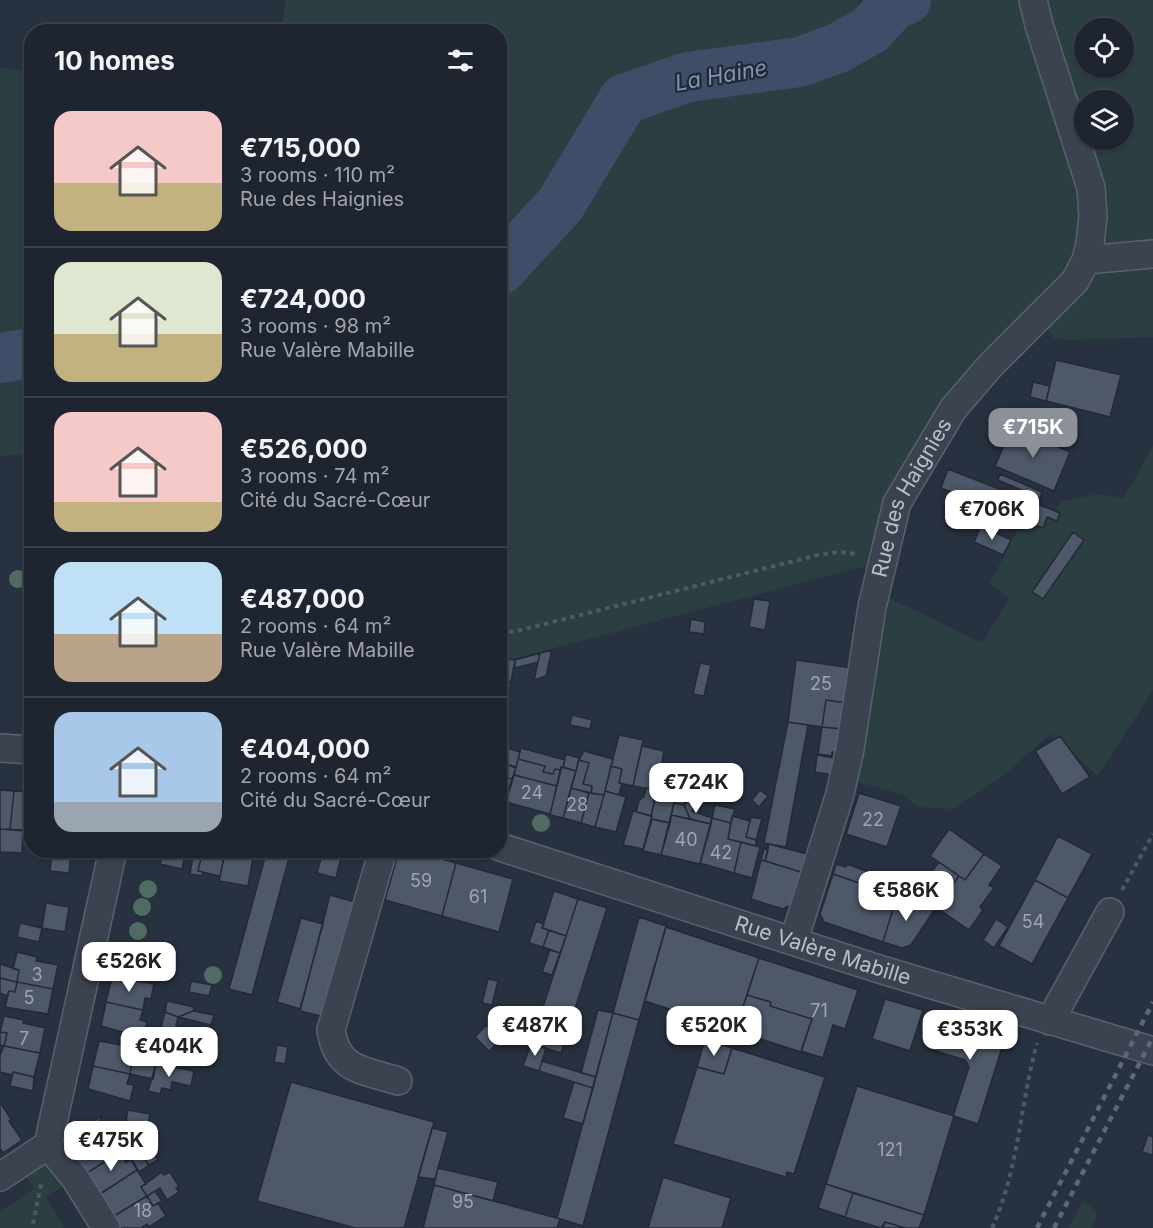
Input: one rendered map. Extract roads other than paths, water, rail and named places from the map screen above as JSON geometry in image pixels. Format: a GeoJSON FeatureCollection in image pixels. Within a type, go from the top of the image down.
{"type":"FeatureCollection","features":[{"type":"Feature","properties":{"kind":"street","name":"Rue des Haignies"},"geometry":{"type":"LineString","coordinates":[[794,940],[840,794],[850,749],[872,607],[897,503],[953,409],[990,366],[1075,280],[1086,260],[1093,216],[1091,188],[1033,0]]}},
{"type":"Feature","properties":{"kind":"street"},"geometry":{"type":"LineString","coordinates":[[1086,260],[1153,254]]}},
{"type":"Feature","properties":{"kind":"street"},"geometry":{"type":"LineString","coordinates":[[0,748],[24,750]]}},
{"type":"Feature","properties":{"kind":"street","name":"Rue Valère Mabille"},"geometry":{"type":"LineString","coordinates":[[507,850],[879,969],[1150,1050]]}},
{"type":"Feature","properties":{"kind":"street"},"geometry":{"type":"LineString","coordinates":[[0,1177],[48,1145],[112,858]]}},
{"type":"Feature","properties":{"kind":"street"},"geometry":{"type":"LineString","coordinates":[[381,858],[331,1030],[333,1044],[339,1056],[347,1063],[398,1081]]}},
{"type":"Feature","properties":{"kind":"street"},"geometry":{"type":"LineString","coordinates":[[1047,1020],[1110,912]]}},
{"type":"Feature","properties":{"kind":"street"},"geometry":{"type":"LineString","coordinates":[[48,1145],[75,1178],[106,1228]]}},
{"type":"Feature","properties":{"kind":"waterway","name":"La Haine"},"geometry":{"type":"LineString","coordinates":[[507,262],[560,205],[624,99],[688,77],[800,62],[838,48],[870,30],[895,3],[906,0]]}},
{"type":"Feature","properties":{"kind":"waterway","name":"La Haine"},"geometry":{"type":"LineString","coordinates":[[0,358],[24,354]]}},
{"type":"Feature","properties":{"kind":"railway"},"geometry":{"type":"LineString","coordinates":[[1037,1228],[1153,1002]]}},
{"type":"Feature","properties":{"kind":"railway"},"geometry":{"type":"LineString","coordinates":[[1054,1228],[1153,1037]]}}]}
